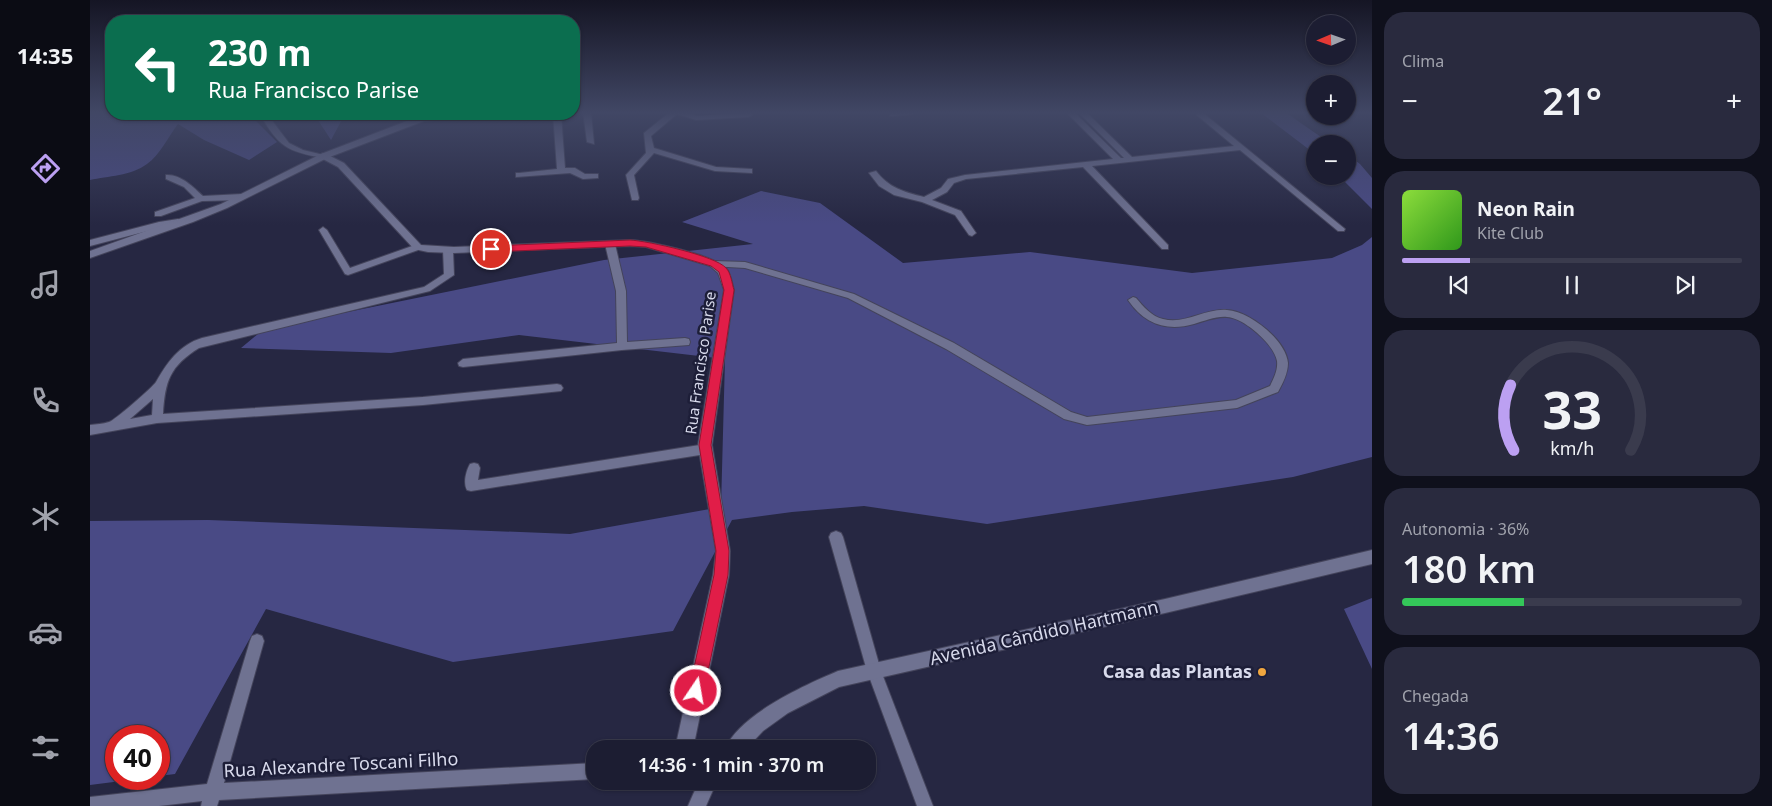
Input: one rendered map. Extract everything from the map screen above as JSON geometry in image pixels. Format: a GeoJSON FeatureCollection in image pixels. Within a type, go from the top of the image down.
{"type":"FeatureCollection","features":[{"type":"Feature","properties":{"kind":"street"},"geometry":{"type":"LineString","coordinates":[[294,150],[324,156],[341,165],[418,247]]}},
{"type":"Feature","properties":{"kind":"street"},"geometry":{"type":"LineString","coordinates":[[90,255],[190,220],[340,150]]}},
{"type":"Feature","properties":{"kind":"street"},"geometry":{"type":"LineString","coordinates":[[560,150],[561,171]]}},
{"type":"Feature","properties":{"kind":"street"},"geometry":{"type":"LineString","coordinates":[[635,198],[630,175],[648,157],[651,150]]}},
{"type":"Feature","properties":{"kind":"street"},"geometry":{"type":"LineString","coordinates":[[653,150],[715,169],[749,171]]}},
{"type":"Feature","properties":{"kind":"street"},"geometry":{"type":"LineString","coordinates":[[1108,150],[1119,161]]}},
{"type":"Feature","properties":{"kind":"street"},"geometry":{"type":"LineString","coordinates":[[1120,150],[1131,160]]}},
{"type":"Feature","properties":{"kind":"street"},"geometry":{"type":"LineString","coordinates":[[925,200],[944,190],[951,182],[965,177],[1227,150]]}},
{"type":"Feature","properties":{"kind":"street"},"geometry":{"type":"LineString","coordinates":[[1244,150],[1341,229]]}},
{"type":"Feature","properties":{"kind":"street"},"geometry":{"type":"LineString","coordinates":[[1085,164],[1166,247]]}},
{"type":"Feature","properties":{"kind":"street"},"geometry":{"type":"LineString","coordinates":[[519,175],[572,170],[583,177],[595,176]]}},
{"type":"Feature","properties":{"kind":"street"},"geometry":{"type":"LineString","coordinates":[[873,173],[882,184],[890,189],[905,196],[925,200],[958,213]]}},
{"type":"Feature","properties":{"kind":"street"},"geometry":{"type":"LineString","coordinates":[[169,177],[187,185],[201,199]]}},
{"type":"Feature","properties":{"kind":"street"},"geometry":{"type":"LineString","coordinates":[[944,190],[972,233]]}},
{"type":"Feature","properties":{"kind":"street"},"geometry":{"type":"LineString","coordinates":[[158,214],[201,199],[242,197]]}},
{"type":"Feature","properties":{"kind":"street"},"geometry":{"type":"LineString","coordinates":[[90,243],[158,225],[190,220]]}},
{"type":"Feature","properties":{"kind":"street"},"geometry":{"type":"LineString","coordinates":[[323,230],[348,272],[418,247],[448,250],[647,244],[714,264],[745,265],[851,296],[950,346],[1068,416],[1088,421],[1237,404],[1274,389],[1282,373],[1282,357],[1273,343],[1256,326],[1234,314],[1218,314],[1180,325],[1161,323],[1146,314],[1133,300]]}},
{"type":"Feature","properties":{"kind":"street"},"geometry":{"type":"LineString","coordinates":[[610,244],[621,291],[622,346]]}},
{"type":"Feature","properties":{"kind":"street"},"geometry":{"type":"LineString","coordinates":[[115,426],[160,386],[174,362],[189,348],[202,342],[427,289],[450,275],[448,250]]}},
{"type":"Feature","properties":{"kind":"street","name":"Rua Francisco Parise"},"geometry":{"type":"LineString","coordinates":[[686,740],[721,575],[723,551],[706,450],[729,290],[723,270],[714,264]]}},
{"type":"Feature","properties":{"kind":"street"},"geometry":{"type":"LineString","coordinates":[[463,363],[622,346],[685,342]]}},
{"type":"Feature","properties":{"kind":"street"},"geometry":{"type":"LineString","coordinates":[[157,419],[160,386]]}},
{"type":"Feature","properties":{"kind":"street"},"geometry":{"type":"LineString","coordinates":[[90,430],[157,419],[423,401],[557,388]]}},
{"type":"Feature","properties":{"kind":"street"},"geometry":{"type":"LineString","coordinates":[[474,468],[471,486],[706,450]]}},
{"type":"Feature","properties":{"kind":"street"},"geometry":{"type":"LineString","coordinates":[[836,537],[874,671],[925,806]]}},
{"type":"Feature","properties":{"kind":"street","name":"Avenida Cândido Hartmann"},"geometry":{"type":"LineString","coordinates":[[741,740],[748,732],[789,701],[838,679],[1165,606],[1372,557]]}},
{"type":"Feature","properties":{"kind":"street"},"geometry":{"type":"LineString","coordinates":[[211,799],[256,641]]}},
{"type":"Feature","properties":{"kind":"street","name":"Rua Alexandre Toscani Filho"},"geometry":{"type":"LineString","coordinates":[[90,805],[211,799],[586,771]]}},
{"type":"Feature","properties":{"kind":"street"},"geometry":{"type":"LineString","coordinates":[[698,806],[704,790]]}},
{"type":"Feature","properties":{"kind":"shaded area"},"geometry":{"type":"Polygon","coordinates":[[[90,150],[161,150],[147,164],[134,171],[90,180],[90,150]]]}},
{"type":"Feature","properties":{"kind":"shaded area"},"geometry":{"type":"Polygon","coordinates":[[[226,150],[265,150],[249,160],[226,150]]]}},
{"type":"Feature","properties":{"kind":"shaded area"},"geometry":{"type":"Polygon","coordinates":[[[1356,161],[1372,178],[1372,209],[1348,185],[1356,185],[1356,161]]]}},
{"type":"Feature","properties":{"kind":"shaded area"},"geometry":{"type":"Polygon","coordinates":[[[761,191],[820,203],[903,263],[1030,252],[1192,273],[1332,258],[1362,245],[1372,237],[1372,457],[1293,477],[987,524],[864,506],[792,512],[732,520],[673,631],[453,662],[266,609],[175,774],[170,775],[170,725],[105,725],[105,783],[90,785],[90,521],[208,520],[570,534],[721,507],[725,359],[519,335],[391,353],[241,348],[264,329],[604,260],[753,244],[682,222],[761,191]]]}},
{"type":"Feature","properties":{"kind":"shaded area"},"geometry":{"type":"Polygon","coordinates":[[[1372,598],[1372,669],[1344,609],[1372,598]]]}},
{"type":"Feature","properties":{"kind":"place","name":"Casa das Plantas"},"geometry":{"type":"Point","coordinates":[1262,672]}},
{"type":"Feature","properties":{"kind":"route"},"geometry":{"type":"LineString","coordinates":[[491,249],[630,243],[647,244],[714,264],[723,270],[729,290],[705,445],[723,551],[721,575],[696,691]]}}]}
